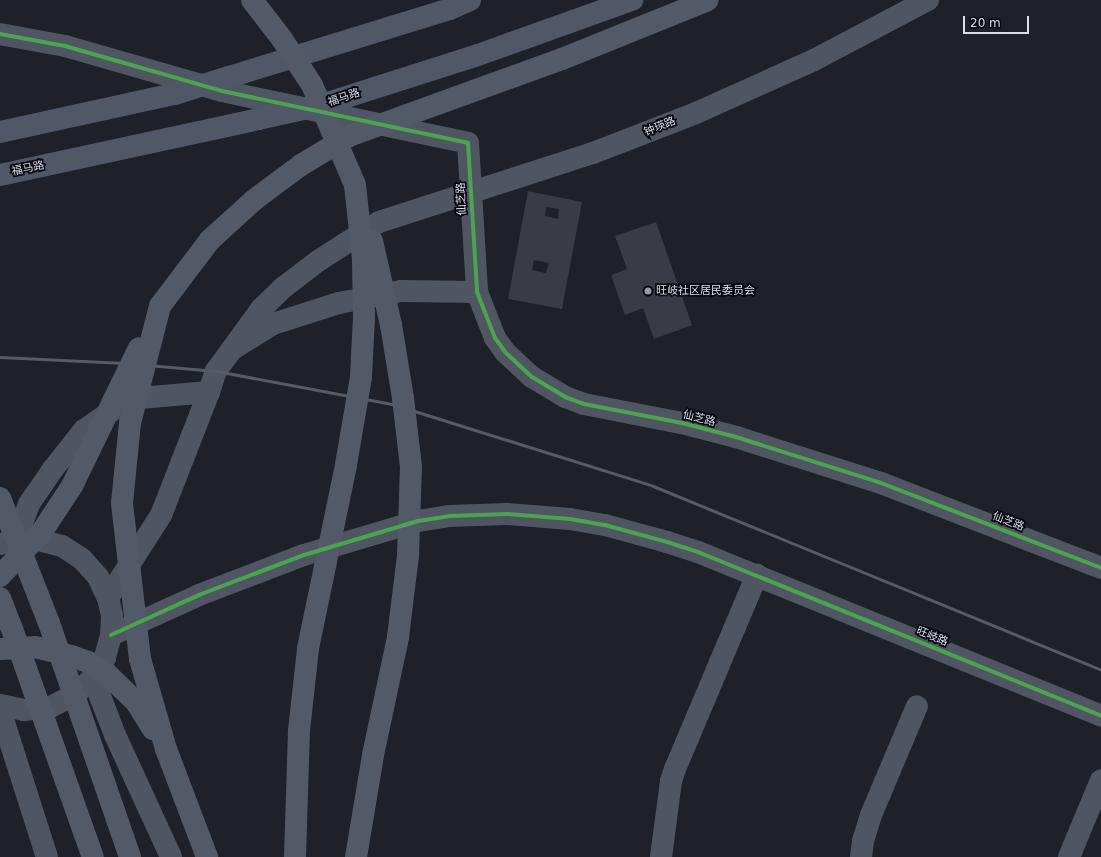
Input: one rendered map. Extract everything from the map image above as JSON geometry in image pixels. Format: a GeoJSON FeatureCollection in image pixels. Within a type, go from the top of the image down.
{"type":"FeatureCollection","features":[{"type":"Feature","properties":{"kind":"highway"},"geometry":{"type":"LineString","coordinates":[[252,0],[282,39],[312,85],[355,185],[375,251],[403,398],[411,467],[408,556],[398,637],[373,755],[356,857]]}},
{"type":"Feature","properties":{"kind":"highway"},"geometry":{"type":"LineString","coordinates":[[0,576],[41,533],[72,486],[160,306],[210,240],[254,200],[301,165],[348,136],[562,59],[708,0]]}},
{"type":"Feature","properties":{"kind":"highway"},"geometry":{"type":"LineString","coordinates":[[295,857],[299,730],[308,649],[346,465],[361,377],[364,317],[363,267],[355,185]]}},
{"type":"Feature","properties":{"kind":"highway"},"geometry":{"type":"LineString","coordinates":[[160,306],[130,423],[122,503],[140,659],[166,749],[208,857]]}},
{"type":"Feature","properties":{"kind":"highway"},"geometry":{"type":"LineString","coordinates":[[0,498],[51,630],[130,857]]}},
{"type":"Feature","properties":{"kind":"highway"},"geometry":{"type":"LineString","coordinates":[[0,598],[93,857]]}},
{"type":"Feature","properties":{"kind":"highway"},"geometry":{"type":"LineString","coordinates":[[0,649],[35,647],[88,662],[106,673],[136,702],[166,749]]}},
{"type":"Feature","properties":{"kind":"main road"},"geometry":{"type":"LineString","coordinates":[[0,132],[175,94],[450,9],[470,0]]}},
{"type":"Feature","properties":{"kind":"main road","name":"福马路"},"geometry":{"type":"LineString","coordinates":[[0,175],[318,106],[478,55],[632,0]]}},
{"type":"Feature","properties":{"kind":"street","name":"钟瑛路"},"geometry":{"type":"LineString","coordinates":[[108,598],[161,515],[216,371],[260,309],[284,287],[318,261],[379,222],[593,153],[696,113],[814,60],[928,0]]}},
{"type":"Feature","properties":{"kind":"street","name":"仙芝路"},"geometry":{"type":"LineString","coordinates":[[0,34],[65,46],[222,91],[468,143],[477,292],[488,325],[505,352],[532,377],[565,397],[584,404],[705,429],[881,483],[1101,568]]}},
{"type":"Feature","properties":{"kind":"street"},"geometry":{"type":"LineString","coordinates":[[231,350],[273,324],[339,303],[401,291],[477,292]]}},
{"type":"Feature","properties":{"kind":"street"},"geometry":{"type":"LineString","coordinates":[[8,542],[29,504],[53,469],[84,430],[129,399],[209,392]]}},
{"type":"Feature","properties":{"kind":"street","name":"旺岐路"},"geometry":{"type":"LineString","coordinates":[[112,635],[192,598],[304,555],[418,521],[450,516],[507,514],[605,525],[666,542],[757,575],[1101,716]]}},
{"type":"Feature","properties":{"kind":"street"},"geometry":{"type":"LineString","coordinates":[[0,705],[24,710],[50,706],[74,695],[93,678],[106,658],[112,635],[112,616],[108,598],[98,577],[82,559],[62,546],[39,540],[8,542]]}},
{"type":"Feature","properties":{"kind":"street"},"geometry":{"type":"LineString","coordinates":[[661,857],[675,769],[757,575]]}},
{"type":"Feature","properties":{"kind":"street"},"geometry":{"type":"LineString","coordinates":[[93,678],[115,735],[171,857]]}},
{"type":"Feature","properties":{"kind":"street"},"geometry":{"type":"LineString","coordinates":[[861,857],[863,841],[871,815],[917,706]]}},
{"type":"Feature","properties":{"kind":"street"},"geometry":{"type":"LineString","coordinates":[[0,710],[47,857]]}},
{"type":"Feature","properties":{"kind":"street"},"geometry":{"type":"LineString","coordinates":[[1069,857],[1101,780]]}},
{"type":"Feature","properties":{"kind":"building"},"geometry":{"type":"Polygon","coordinates":[[[528,191],[582,202],[562,309],[508,299],[528,191]],[[546,207],[545,216],[558,219],[559,209],[546,207]],[[534,260],[532,270],[546,273],[549,263],[534,260]]]}},
{"type":"Feature","properties":{"kind":"building","name":"旺岐社区居民委员会"},"geometry":{"type":"Polygon","coordinates":[[[656,222],[692,325],[654,339],[643,308],[625,315],[611,275],[627,269],[615,236],[656,222]]]}},
{"type":"Feature","properties":{"kind":"railway"},"geometry":{"type":"LineString","coordinates":[[0,357],[125,363],[216,371],[392,404],[653,486],[1101,670]]}},
{"type":"Feature","properties":{"kind":"cycle path"},"geometry":{"type":"LineString","coordinates":[[0,34],[65,46],[222,91],[468,143],[477,292],[495,338],[505,352],[532,377],[565,397],[584,404],[682,423],[736,437],[881,483],[1101,568]]}},
{"type":"Feature","properties":{"kind":"cycle path"},"geometry":{"type":"LineString","coordinates":[[111,635],[199,595],[304,555],[418,521],[449,516],[507,514],[570,519],[605,525],[698,552],[1101,716]]}},
{"type":"Feature","properties":{"kind":"place","name":"旺岐社区居民委员会"},"geometry":{"type":"Point","coordinates":[648,291]}}]}
